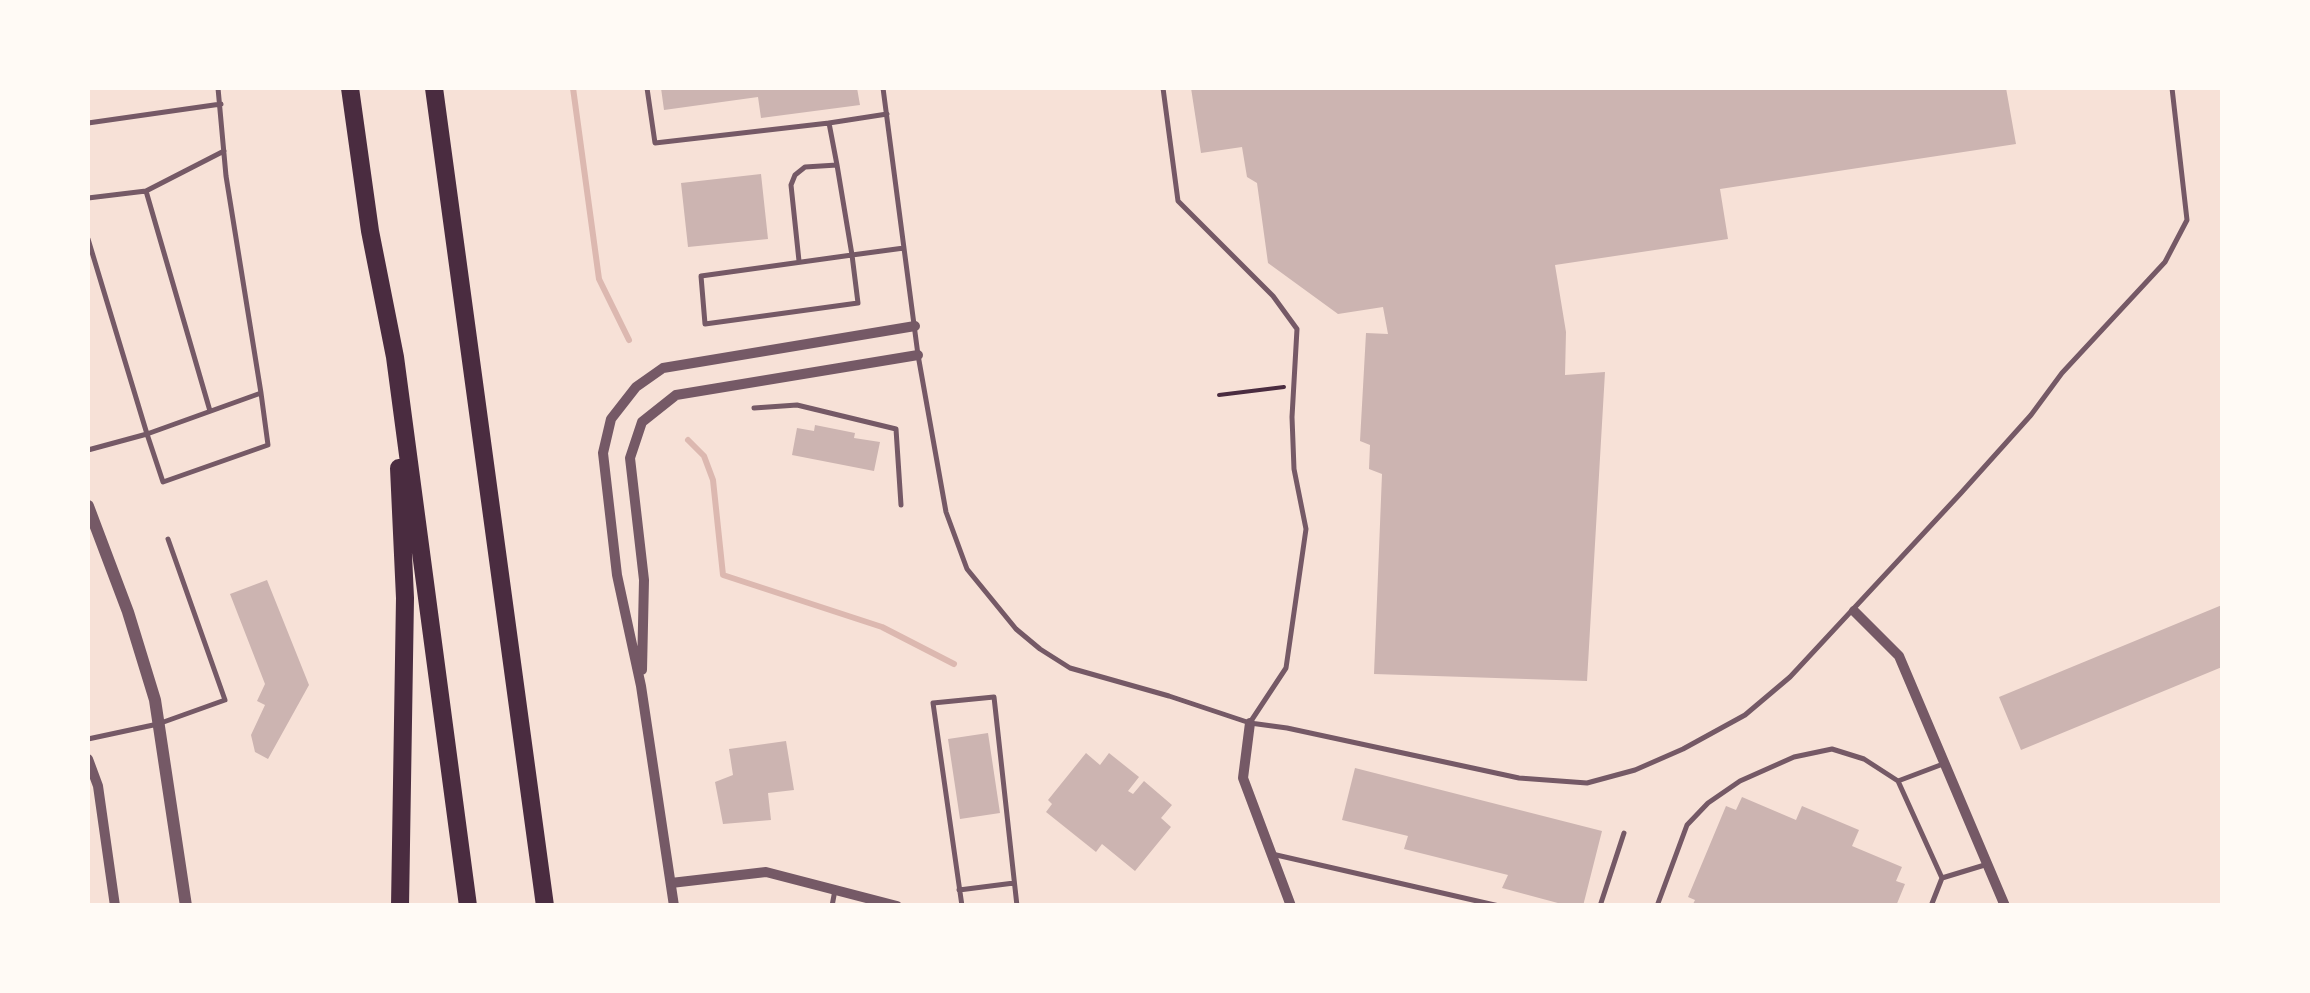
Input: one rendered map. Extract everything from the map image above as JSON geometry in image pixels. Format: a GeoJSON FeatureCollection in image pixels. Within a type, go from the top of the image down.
{"type":"FeatureCollection","features":[{"type":"Feature","properties":{"kind":"highway"},"geometry":{"type":"LineString","coordinates":[[350,88],[370,231],[395,357],[468,906]]}},
{"type":"Feature","properties":{"kind":"highway"},"geometry":{"type":"LineString","coordinates":[[434,88],[545,906]]}},
{"type":"Feature","properties":{"kind":"highway"},"geometry":{"type":"LineString","coordinates":[[395,357],[405,598],[400,906]]}},
{"type":"Feature","properties":{"kind":"street"},"geometry":{"type":"LineString","coordinates":[[674,906],[641,686],[617,575],[603,453],[611,419],[636,387],[663,368],[915,326]]}},
{"type":"Feature","properties":{"kind":"street"},"geometry":{"type":"LineString","coordinates":[[641,686],[644,580],[630,458],[642,422],[676,395],[918,355]]}},
{"type":"Feature","properties":{"kind":"street"},"geometry":{"type":"LineString","coordinates":[[88,506],[128,612],[155,700],[186,906]]}},
{"type":"Feature","properties":{"kind":"street"},"geometry":{"type":"LineString","coordinates":[[1854,611],[1900,656],[2005,906]]}},
{"type":"Feature","properties":{"kind":"street"},"geometry":{"type":"LineString","coordinates":[[1250,724],[1243,778],[1291,906]]}},
{"type":"Feature","properties":{"kind":"street"},"geometry":{"type":"LineString","coordinates":[[88,758],[115,906]]}},
{"type":"Feature","properties":{"kind":"street"},"geometry":{"type":"LineString","coordinates":[[671,883],[766,872],[897,906]]}},
{"type":"Feature","properties":{"kind":"lane"},"geometry":{"type":"LineString","coordinates":[[88,239],[164,482],[268,445],[218,88]]}},
{"type":"Feature","properties":{"kind":"lane"},"geometry":{"type":"LineString","coordinates":[[647,88],[655,144],[887,114]]}},
{"type":"Feature","properties":{"kind":"lane"},"geometry":{"type":"LineString","coordinates":[[883,88],[918,355],[946,512],[967,570],[1016,629],[1070,668],[1250,724],[1286,728],[1520,778],[1586,783],[1635,770],[1684,750],[1744,715],[1790,677],[1854,611],[2031,415],[2111,318],[2165,262],[2187,220],[2172,88]]}},
{"type":"Feature","properties":{"kind":"lane"},"geometry":{"type":"LineString","coordinates":[[1162,88],[1178,201],[1273,296],[1297,329],[1292,417],[1294,469],[1306,529],[1292,648],[1286,668],[1250,724]]}},
{"type":"Feature","properties":{"kind":"lane"},"geometry":{"type":"LineString","coordinates":[[88,123],[221,104]]}},
{"type":"Feature","properties":{"kind":"lane"},"geometry":{"type":"LineString","coordinates":[[830,123],[852,255],[858,303],[705,324],[701,276],[799,261],[852,255],[904,248]]}},
{"type":"Feature","properties":{"kind":"lane"},"geometry":{"type":"LineString","coordinates":[[88,198],[146,191],[224,151]]}},
{"type":"Feature","properties":{"kind":"lane"},"geometry":{"type":"LineString","coordinates":[[799,261],[791,185],[795,174],[805,168],[837,164]]}},
{"type":"Feature","properties":{"kind":"lane"},"geometry":{"type":"LineString","coordinates":[[146,191],[210,411]]}},
{"type":"Feature","properties":{"kind":"lane"},"geometry":{"type":"LineString","coordinates":[[88,450],[147,434],[262,393]]}},
{"type":"Feature","properties":{"kind":"lane"},"geometry":{"type":"LineString","coordinates":[[754,408],[797,405],[896,429],[900,506]]}},
{"type":"Feature","properties":{"kind":"lane"},"geometry":{"type":"LineString","coordinates":[[88,739],[158,724],[225,700],[168,539]]}},
{"type":"Feature","properties":{"kind":"lane"},"geometry":{"type":"LineString","coordinates":[[962,906],[933,704],[994,697],[1017,906]]}},
{"type":"Feature","properties":{"kind":"lane"},"geometry":{"type":"LineString","coordinates":[[1657,906],[1688,824],[1708,802],[1740,781],[1794,757],[1832,748],[1864,759],[1898,781],[1942,878],[1931,906]]}},
{"type":"Feature","properties":{"kind":"lane"},"geometry":{"type":"LineString","coordinates":[[1898,781],[1946,762]]}},
{"type":"Feature","properties":{"kind":"lane"},"geometry":{"type":"LineString","coordinates":[[1600,906],[1624,833]]}},
{"type":"Feature","properties":{"kind":"lane"},"geometry":{"type":"LineString","coordinates":[[1272,854],[1499,906]]}},
{"type":"Feature","properties":{"kind":"lane"},"geometry":{"type":"LineString","coordinates":[[1942,878],[1988,864]]}},
{"type":"Feature","properties":{"kind":"lane"},"geometry":{"type":"LineString","coordinates":[[960,890],[1014,883]]}},
{"type":"Feature","properties":{"kind":"lane"},"geometry":{"type":"LineString","coordinates":[[832,906],[836,890]]}},
{"type":"Feature","properties":{"kind":"path"},"geometry":{"type":"LineString","coordinates":[[1220,395],[1295,386]]}},
{"type":"Feature","properties":{"kind":"building"},"geometry":{"type":"Polygon","coordinates":[[[661,88],[857,88],[860,105],[761,118],[758,97],[664,110],[661,88]]]}},
{"type":"Feature","properties":{"kind":"building"},"geometry":{"type":"Polygon","coordinates":[[[1191,88],[2006,88],[2016,144],[1720,189],[1728,239],[1555,265],[1566,332],[1565,375],[1605,372],[1587,681],[1374,674],[1382,474],[1369,469],[1370,445],[1360,441],[1366,333],[1388,334],[1383,307],[1338,314],[1268,263],[1257,183],[1247,177],[1242,147],[1201,153],[1191,88]]]}},
{"type":"Feature","properties":{"kind":"building"},"geometry":{"type":"Polygon","coordinates":[[[761,174],[768,239],[688,247],[681,183],[761,174]]]}},
{"type":"Feature","properties":{"kind":"building"},"geometry":{"type":"Polygon","coordinates":[[[815,425],[880,442],[874,471],[792,455],[797,428],[814,431],[815,425]]]}},
{"type":"Feature","properties":{"kind":"building"},"geometry":{"type":"Polygon","coordinates":[[[267,580],[309,685],[268,759],[255,752],[251,735],[265,705],[257,701],[265,684],[230,594],[267,580]]]}},
{"type":"Feature","properties":{"kind":"building"},"geometry":{"type":"Polygon","coordinates":[[[2222,605],[2222,667],[2021,750],[1999,697],[2222,605]]]}},
{"type":"Feature","properties":{"kind":"building"},"geometry":{"type":"Polygon","coordinates":[[[988,733],[1000,813],[960,819],[948,739],[988,733]]]}},
{"type":"Feature","properties":{"kind":"building"},"geometry":{"type":"Polygon","coordinates":[[[786,741],[794,790],[768,793],[771,820],[723,824],[715,782],[733,775],[729,749],[786,741]]]}},
{"type":"Feature","properties":{"kind":"building"},"geometry":{"type":"Polygon","coordinates":[[[1086,753],[1100,765],[1109,753],[1139,777],[1128,791],[1133,794],[1144,781],[1172,805],[1161,818],[1171,827],[1135,871],[1102,844],[1096,852],[1046,812],[1052,804],[1048,800],[1086,753]]]}},
{"type":"Feature","properties":{"kind":"building"},"geometry":{"type":"Polygon","coordinates":[[[1355,768],[1602,831],[1583,906],[1569,906],[1502,888],[1508,875],[1404,849],[1408,836],[1342,820],[1355,768]]]}},
{"type":"Feature","properties":{"kind":"building"},"geometry":{"type":"Polygon","coordinates":[[[1742,797],[1796,820],[1802,806],[1859,830],[1852,846],[1902,867],[1896,881],[1905,884],[1896,906],[1692,906],[1695,900],[1688,897],[1726,806],[1736,810],[1742,797]]]}},
{"type":"Feature","properties":{"kind":"waterway"},"geometry":{"type":"LineString","coordinates":[[573,88],[599,279],[629,340]]}},
{"type":"Feature","properties":{"kind":"waterway"},"geometry":{"type":"LineString","coordinates":[[688,440],[704,456],[713,480],[723,575],[882,627],[954,664]]}}]}
